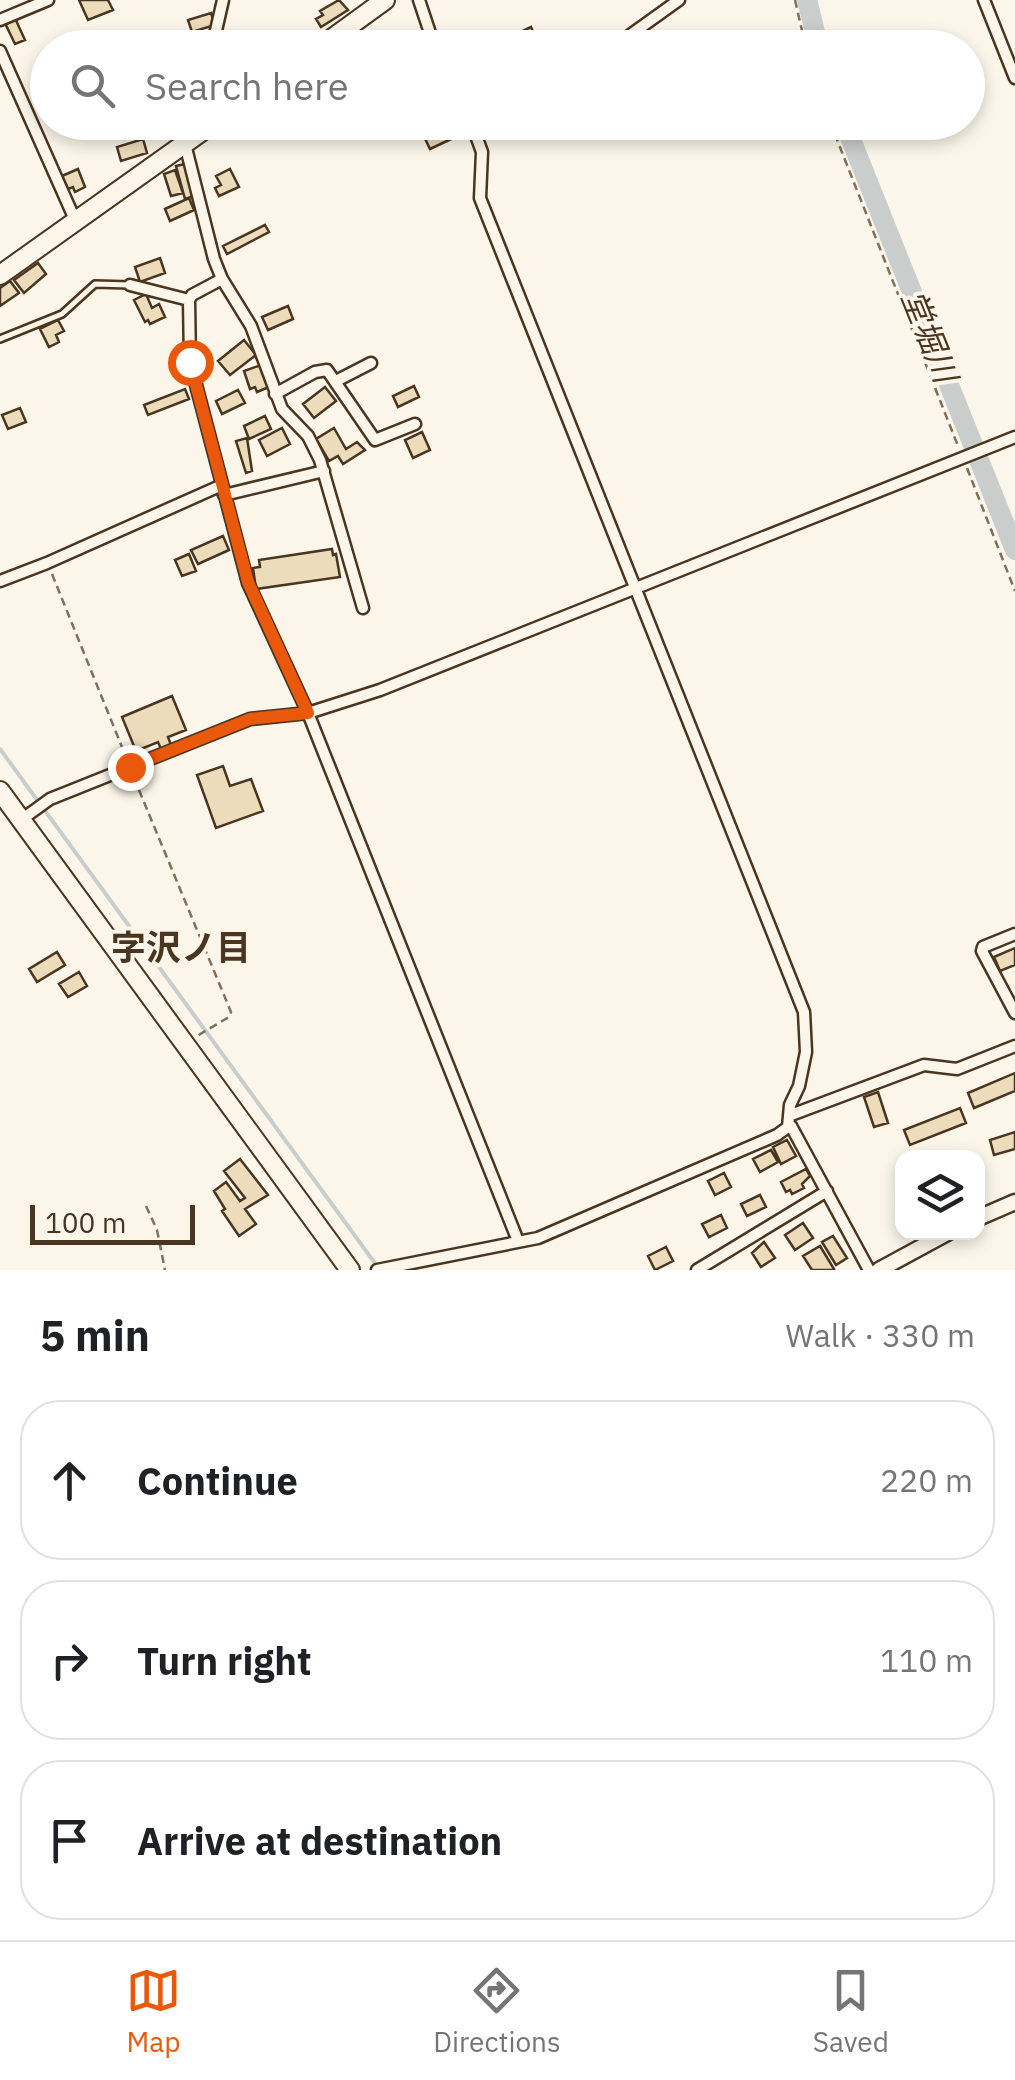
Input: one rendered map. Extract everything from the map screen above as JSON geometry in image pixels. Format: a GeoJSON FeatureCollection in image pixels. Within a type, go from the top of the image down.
{"type":"FeatureCollection","features":[{"type":"Feature","properties":{"kind":"highway"},"geometry":{"type":"LineString","coordinates":[[344,30],[385,0]]}},
{"type":"Feature","properties":{"kind":"highway"},"geometry":{"type":"LineString","coordinates":[[0,275],[187,140]]}},
{"type":"Feature","properties":{"kind":"highway"},"geometry":{"type":"LineString","coordinates":[[0,791],[350,1270]]}},
{"type":"Feature","properties":{"kind":"main road"},"geometry":{"type":"LineString","coordinates":[[985,1215],[1015,1202]]}},
{"type":"Feature","properties":{"kind":"main road"},"geometry":{"type":"LineString","coordinates":[[878,1270],[934,1240]]}},
{"type":"Feature","properties":{"kind":"street"},"geometry":{"type":"LineString","coordinates":[[0,20],[46,0]]}},
{"type":"Feature","properties":{"kind":"street"},"geometry":{"type":"LineString","coordinates":[[216,30],[223,0]]}},
{"type":"Feature","properties":{"kind":"street"},"geometry":{"type":"LineString","coordinates":[[419,0],[429,30]]}},
{"type":"Feature","properties":{"kind":"street"},"geometry":{"type":"LineString","coordinates":[[637,30],[679,0]]}},
{"type":"Feature","properties":{"kind":"street"},"geometry":{"type":"LineString","coordinates":[[984,0],[1015,78]]}},
{"type":"Feature","properties":{"kind":"street"},"geometry":{"type":"LineString","coordinates":[[0,51],[30,118]]}},
{"type":"Feature","properties":{"kind":"street"},"geometry":{"type":"LineString","coordinates":[[40,140],[76,222]]}},
{"type":"Feature","properties":{"kind":"street"},"geometry":{"type":"LineString","coordinates":[[200,140],[214,259],[251,326],[282,409],[308,436],[324,471],[363,608]]}},
{"type":"Feature","properties":{"kind":"street"},"geometry":{"type":"LineString","coordinates":[[478,140],[482,152],[480,198],[804,1012],[806,1052],[799,1086],[790,1105],[791,1126],[869,1270]]}},
{"type":"Feature","properties":{"kind":"street"},"geometry":{"type":"LineString","coordinates":[[222,279],[192,295],[190,300],[190,362],[248,582],[308,713],[518,1240]]}},
{"type":"Feature","properties":{"kind":"street"},"geometry":{"type":"LineString","coordinates":[[130,285],[190,300]]}},
{"type":"Feature","properties":{"kind":"street"},"geometry":{"type":"LineString","coordinates":[[336,381],[371,362]]}},
{"type":"Feature","properties":{"kind":"street"},"geometry":{"type":"LineString","coordinates":[[276,394],[323,369],[332,373],[375,440],[415,424]]}},
{"type":"Feature","properties":{"kind":"street"},"geometry":{"type":"LineString","coordinates":[[21,820],[50,799],[250,719],[308,713],[380,690],[1015,437]]}},
{"type":"Feature","properties":{"kind":"street"},"geometry":{"type":"LineString","coordinates":[[0,581],[223,490],[324,471]]}},
{"type":"Feature","properties":{"kind":"street"},"geometry":{"type":"LineString","coordinates":[[1015,934],[983,947],[982,951],[1015,1013]]}},
{"type":"Feature","properties":{"kind":"street"},"geometry":{"type":"LineString","coordinates":[[377,1270],[556,1232],[778,1135],[790,1121],[924,1066],[957,1069],[1015,1046]]}},
{"type":"Feature","properties":{"kind":"street"},"geometry":{"type":"LineString","coordinates":[[697,1270],[827,1191]]}},
{"type":"Feature","properties":{"kind":"lane"},"geometry":{"type":"LineString","coordinates":[[0,339],[62,314],[95,284],[130,285]]}},
{"type":"Feature","properties":{"kind":"path"},"geometry":{"type":"LineString","coordinates":[[795,0],[802,30]]}},
{"type":"Feature","properties":{"kind":"path"},"geometry":{"type":"LineString","coordinates":[[837,140],[1015,591]]}},
{"type":"Feature","properties":{"kind":"path"},"geometry":{"type":"LineString","coordinates":[[48,564],[231,1012],[229,1018],[185,1043]]}},
{"type":"Feature","properties":{"kind":"path"},"geometry":{"type":"LineString","coordinates":[[146,1206],[157,1230],[165,1270]]}},
{"type":"Feature","properties":{"kind":"building"},"geometry":{"type":"Polygon","coordinates":[[[79,0],[108,0],[113,10],[88,20],[79,0]]]}},
{"type":"Feature","properties":{"kind":"building"},"geometry":{"type":"Polygon","coordinates":[[[339,0],[348,10],[321,27],[316,19],[323,15],[320,11],[339,0]]]}},
{"type":"Feature","properties":{"kind":"building"},"geometry":{"type":"Polygon","coordinates":[[[211,13],[215,25],[191,30],[188,20],[211,13]]]}},
{"type":"Feature","properties":{"kind":"building"},"geometry":{"type":"Polygon","coordinates":[[[14,16],[25,40],[15,44],[4,21],[14,16]]]}},
{"type":"Feature","properties":{"kind":"building"},"geometry":{"type":"Polygon","coordinates":[[[143,140],[147,153],[121,161],[117,147],[143,140]]]}},
{"type":"Feature","properties":{"kind":"building"},"geometry":{"type":"Polygon","coordinates":[[[426,140],[449,140],[430,149],[426,140]]]}},
{"type":"Feature","properties":{"kind":"building"},"geometry":{"type":"Polygon","coordinates":[[[185,164],[194,196],[185,199],[176,166],[185,164]]]}},
{"type":"Feature","properties":{"kind":"building"},"geometry":{"type":"Polygon","coordinates":[[[78,169],[85,187],[75,192],[73,187],[68,189],[62,176],[78,169]]]}},
{"type":"Feature","properties":{"kind":"building"},"geometry":{"type":"Polygon","coordinates":[[[230,169],[239,187],[219,196],[215,188],[221,185],[216,176],[230,169]]]}},
{"type":"Feature","properties":{"kind":"building"},"geometry":{"type":"Polygon","coordinates":[[[175,170],[183,193],[171,196],[164,174],[175,170]]]}},
{"type":"Feature","properties":{"kind":"building"},"geometry":{"type":"Polygon","coordinates":[[[189,198],[194,210],[170,221],[165,209],[189,198]]]}},
{"type":"Feature","properties":{"kind":"building"},"geometry":{"type":"Polygon","coordinates":[[[265,225],[269,232],[227,254],[223,246],[265,225]]]}},
{"type":"Feature","properties":{"kind":"building"},"geometry":{"type":"Polygon","coordinates":[[[160,258],[165,273],[140,282],[135,267],[160,258]]]}},
{"type":"Feature","properties":{"kind":"building"},"geometry":{"type":"Polygon","coordinates":[[[38,263],[46,274],[24,293],[14,280],[38,263]]]}},
{"type":"Feature","properties":{"kind":"building"},"geometry":{"type":"Polygon","coordinates":[[[10,281],[19,293],[0,306],[0,288],[10,281]]]}},
{"type":"Feature","properties":{"kind":"building"},"geometry":{"type":"Polygon","coordinates":[[[146,294],[152,308],[159,304],[165,317],[150,324],[145,322],[134,300],[146,294]]]}},
{"type":"Feature","properties":{"kind":"building"},"geometry":{"type":"Polygon","coordinates":[[[288,306],[293,319],[268,330],[262,317],[288,306]]]}},
{"type":"Feature","properties":{"kind":"building"},"geometry":{"type":"Polygon","coordinates":[[[58,320],[64,331],[56,335],[59,342],[49,347],[40,329],[58,320]]]}},
{"type":"Feature","properties":{"kind":"building"},"geometry":{"type":"Polygon","coordinates":[[[244,340],[256,355],[230,375],[218,361],[244,340]]]}},
{"type":"Feature","properties":{"kind":"building"},"geometry":{"type":"Polygon","coordinates":[[[261,365],[269,387],[257,392],[255,387],[250,389],[244,371],[261,365]]]}},
{"type":"Feature","properties":{"kind":"building"},"geometry":{"type":"Polygon","coordinates":[[[414,386],[419,397],[398,407],[393,396],[414,386]]]}},
{"type":"Feature","properties":{"kind":"building"},"geometry":{"type":"Polygon","coordinates":[[[325,387],[336,401],[314,418],[303,404],[325,387]]]}},
{"type":"Feature","properties":{"kind":"building"},"geometry":{"type":"Polygon","coordinates":[[[185,389],[189,399],[148,415],[144,405],[185,389]]]}},
{"type":"Feature","properties":{"kind":"building"},"geometry":{"type":"Polygon","coordinates":[[[238,390],[245,403],[222,414],[216,401],[238,390]]]}},
{"type":"Feature","properties":{"kind":"building"},"geometry":{"type":"Polygon","coordinates":[[[20,408],[26,422],[8,429],[2,415],[20,408]]]}},
{"type":"Feature","properties":{"kind":"building"},"geometry":{"type":"Polygon","coordinates":[[[265,416],[271,429],[249,439],[244,426],[265,416]]]}},
{"type":"Feature","properties":{"kind":"building"},"geometry":{"type":"Polygon","coordinates":[[[282,428],[290,444],[267,456],[259,440],[282,428]]]}},
{"type":"Feature","properties":{"kind":"building"},"geometry":{"type":"Polygon","coordinates":[[[334,428],[346,449],[357,442],[365,450],[343,464],[338,456],[329,461],[316,439],[334,428]]]}},
{"type":"Feature","properties":{"kind":"building"},"geometry":{"type":"Polygon","coordinates":[[[422,432],[430,450],[413,458],[405,440],[422,432]]]}},
{"type":"Feature","properties":{"kind":"building"},"geometry":{"type":"Polygon","coordinates":[[[247,438],[252,471],[246,473],[236,441],[247,438]]]}},
{"type":"Feature","properties":{"kind":"building"},"geometry":{"type":"Polygon","coordinates":[[[223,536],[229,550],[198,564],[191,550],[223,536]]]}},
{"type":"Feature","properties":{"kind":"building"},"geometry":{"type":"Polygon","coordinates":[[[332,549],[340,577],[256,589],[253,568],[260,567],[259,560],[332,549]]]}},
{"type":"Feature","properties":{"kind":"building"},"geometry":{"type":"Polygon","coordinates":[[[189,554],[196,571],[182,576],[175,560],[189,554]]]}},
{"type":"Feature","properties":{"kind":"building"},"geometry":{"type":"Polygon","coordinates":[[[172,696],[186,730],[168,737],[171,745],[161,749],[158,742],[136,751],[122,717],[172,696]]]}},
{"type":"Feature","properties":{"kind":"building"},"geometry":{"type":"Polygon","coordinates":[[[223,766],[230,786],[251,779],[263,811],[216,828],[197,775],[223,766]]]}},
{"type":"Feature","properties":{"kind":"building"},"geometry":{"type":"Polygon","coordinates":[[[1015,948],[1015,965],[1000,971],[994,957],[1015,948]]]}},
{"type":"Feature","properties":{"kind":"building"},"geometry":{"type":"Polygon","coordinates":[[[57,952],[65,965],[37,982],[29,969],[57,952]]]}},
{"type":"Feature","properties":{"kind":"building"},"geometry":{"type":"Polygon","coordinates":[[[79,972],[87,986],[68,997],[59,984],[79,972]]]}},
{"type":"Feature","properties":{"kind":"building"},"geometry":{"type":"Polygon","coordinates":[[[1015,1073],[1015,1091],[974,1108],[968,1093],[1015,1073]]]}},
{"type":"Feature","properties":{"kind":"building"},"geometry":{"type":"Polygon","coordinates":[[[878,1092],[888,1123],[874,1127],[864,1097],[878,1092]]]}},
{"type":"Feature","properties":{"kind":"building"},"geometry":{"type":"Polygon","coordinates":[[[960,1108],[966,1123],[910,1145],[904,1130],[960,1108]]]}},
{"type":"Feature","properties":{"kind":"building"},"geometry":{"type":"Polygon","coordinates":[[[1015,1132],[1015,1149],[994,1155],[990,1140],[1015,1132]]]}},
{"type":"Feature","properties":{"kind":"building"},"geometry":{"type":"Polygon","coordinates":[[[787,1140],[796,1156],[781,1164],[773,1147],[787,1140]]]}},
{"type":"Feature","properties":{"kind":"building"},"geometry":{"type":"Polygon","coordinates":[[[771,1150],[778,1162],[760,1172],[753,1159],[771,1150]]]}},
{"type":"Feature","properties":{"kind":"building"},"geometry":{"type":"Polygon","coordinates":[[[240,1159],[268,1195],[245,1209],[256,1224],[239,1236],[214,1191],[226,1182],[240,1201],[245,1198],[224,1171],[240,1159]]]}},
{"type":"Feature","properties":{"kind":"building"},"geometry":{"type":"Polygon","coordinates":[[[806,1169],[810,1176],[802,1184],[804,1188],[792,1194],[790,1190],[786,1192],[781,1182],[806,1169]]]}},
{"type":"Feature","properties":{"kind":"building"},"geometry":{"type":"Polygon","coordinates":[[[724,1173],[731,1187],[715,1195],[708,1181],[724,1173]]]}},
{"type":"Feature","properties":{"kind":"building"},"geometry":{"type":"Polygon","coordinates":[[[760,1195],[766,1207],[747,1216],[741,1204],[760,1195]]]}},
{"type":"Feature","properties":{"kind":"building"},"geometry":{"type":"Polygon","coordinates":[[[721,1215],[727,1228],[709,1237],[702,1224],[721,1215]]]}},
{"type":"Feature","properties":{"kind":"building"},"geometry":{"type":"Polygon","coordinates":[[[803,1223],[813,1238],[795,1250],[785,1235],[803,1223]]]}},
{"type":"Feature","properties":{"kind":"building"},"geometry":{"type":"Polygon","coordinates":[[[833,1236],[847,1258],[836,1265],[822,1242],[833,1236]]]}},
{"type":"Feature","properties":{"kind":"building"},"geometry":{"type":"Polygon","coordinates":[[[764,1242],[775,1258],[761,1267],[752,1253],[764,1242]]]}},
{"type":"Feature","properties":{"kind":"building"},"geometry":{"type":"Polygon","coordinates":[[[820,1246],[834,1269],[812,1270],[803,1256],[820,1246]]]}},
{"type":"Feature","properties":{"kind":"building"},"geometry":{"type":"Polygon","coordinates":[[[666,1247],[673,1261],[655,1270],[648,1256],[666,1247]]]}},
{"type":"Feature","properties":{"kind":"waterway","name":"堂堀川"},"geometry":{"type":"LineString","coordinates":[[807,0],[814,30]]}},
{"type":"Feature","properties":{"kind":"waterway","name":"堂堀川"},"geometry":{"type":"LineString","coordinates":[[851,140],[1015,550]]}},
{"type":"Feature","properties":{"kind":"waterway"},"geometry":{"type":"LineString","coordinates":[[0,749],[377,1266]]}},
{"type":"Feature","properties":{"kind":"district","name":"字沢ノ目"},"geometry":{"type":"Point","coordinates":[181,947]}},
{"type":"Feature","properties":{"kind":"route"},"geometry":{"type":"LineString","coordinates":[[130,767],[250,719],[308,713],[248,582],[190,362]]}}]}
